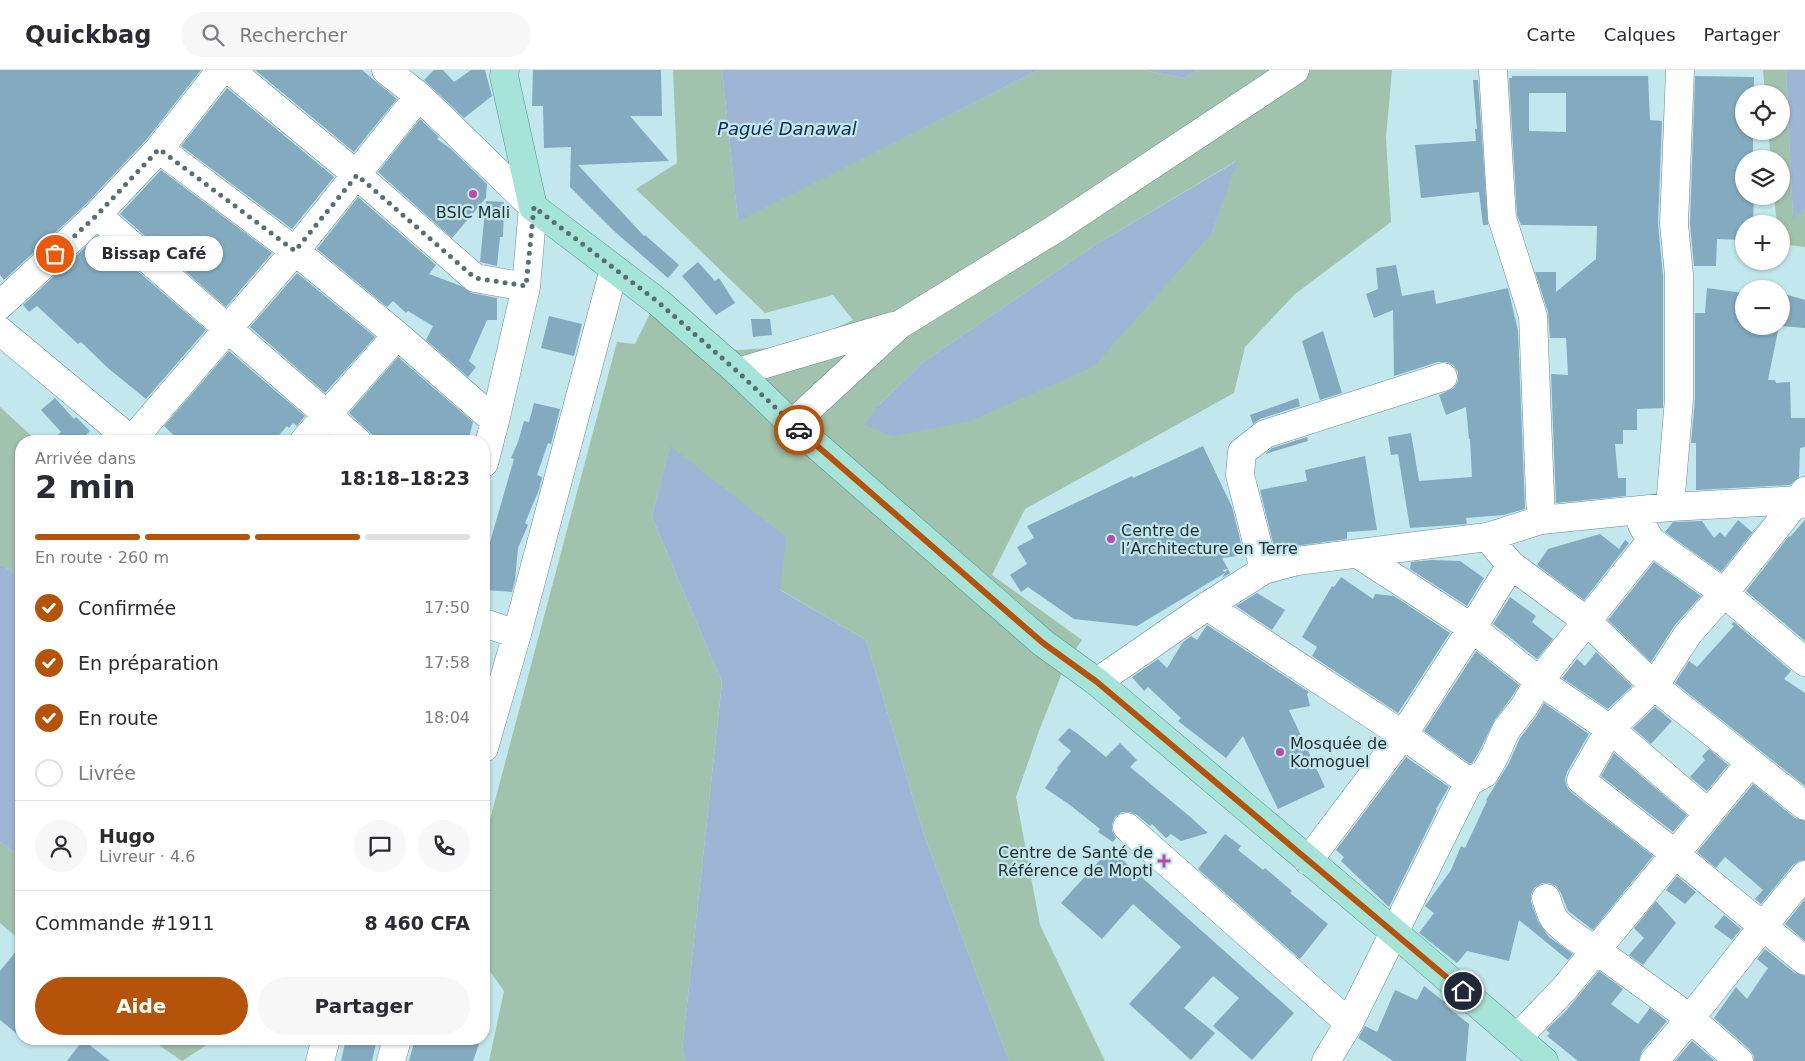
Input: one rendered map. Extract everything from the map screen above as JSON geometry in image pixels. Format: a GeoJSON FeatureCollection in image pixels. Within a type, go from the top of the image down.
{"type":"FeatureCollection","features":[{"type":"Feature","properties":{"kind":"main road"},"geometry":{"type":"LineString","coordinates":[[505,70],[504,76],[534,207],[658,302],[738,372],[792,424],[1043,643],[1097,682],[1544,1061]]}},
{"type":"Feature","properties":{"kind":"street"},"geometry":{"type":"LineString","coordinates":[[0,305],[97,215],[159,149],[221,70]]}},
{"type":"Feature","properties":{"kind":"street"},"geometry":{"type":"LineString","coordinates":[[230,70],[357,175],[475,278],[526,286]]}},
{"type":"Feature","properties":{"kind":"street"},"geometry":{"type":"LineString","coordinates":[[386,70],[419,96],[534,207],[526,286],[490,440]]}},
{"type":"Feature","properties":{"kind":"street"},"geometry":{"type":"LineString","coordinates":[[792,424],[899,325],[1055,229],[1295,70]]}},
{"type":"Feature","properties":{"kind":"street"},"geometry":{"type":"LineString","coordinates":[[1493,70],[1502,218],[1533,316],[1541,520]]}},
{"type":"Feature","properties":{"kind":"street"},"geometry":{"type":"LineString","coordinates":[[1670,507],[1680,399],[1680,275],[1674,224],[1680,70]]}},
{"type":"Feature","properties":{"kind":"street"},"geometry":{"type":"LineString","coordinates":[[137,435],[295,251],[419,96]]}},
{"type":"Feature","properties":{"kind":"street"},"geometry":{"type":"LineString","coordinates":[[159,149],[295,251],[397,334],[495,421]]}},
{"type":"Feature","properties":{"kind":"street"},"geometry":{"type":"LineString","coordinates":[[97,215],[351,435]]}},
{"type":"Feature","properties":{"kind":"street"},"geometry":{"type":"LineString","coordinates":[[490,727],[517,634],[614,269]]}},
{"type":"Feature","properties":{"kind":"street"},"geometry":{"type":"LineString","coordinates":[[738,372],[899,325]]}},
{"type":"Feature","properties":{"kind":"street"},"geometry":{"type":"LineString","coordinates":[[0,331],[125,435]]}},
{"type":"Feature","properties":{"kind":"street"},"geometry":{"type":"LineString","coordinates":[[309,435],[397,334]]}},
{"type":"Feature","properties":{"kind":"street"},"geometry":{"type":"LineString","coordinates":[[1264,570],[1240,475],[1242,452],[1265,434],[1443,377]]}},
{"type":"Feature","properties":{"kind":"street"},"geometry":{"type":"LineString","coordinates":[[1097,682],[1207,606],[1264,570],[1297,561],[1487,537],[1541,520],[1670,507],[1803,499]]}},
{"type":"Feature","properties":{"kind":"street"},"geometry":{"type":"LineString","coordinates":[[1803,499],[1688,634],[1654,686],[1610,729],[1581,780],[1675,854],[1805,962]]}},
{"type":"Feature","properties":{"kind":"street"},"geometry":{"type":"LineString","coordinates":[[1634,510],[1651,541],[1724,594],[1805,662]]}},
{"type":"Feature","properties":{"kind":"street"},"geometry":{"type":"LineString","coordinates":[[1487,537],[1511,565],[1588,622],[1654,686],[1805,806]]}},
{"type":"Feature","properties":{"kind":"street"},"geometry":{"type":"LineString","coordinates":[[1326,1061],[1349,1023],[1395,933],[1468,782],[1485,773],[1506,730],[1524,707],[1539,681],[1651,541]]}},
{"type":"Feature","properties":{"kind":"street"},"geometry":{"type":"LineString","coordinates":[[1358,554],[1472,628],[1539,681],[1610,729],[1708,813]]}},
{"type":"Feature","properties":{"kind":"street"},"geometry":{"type":"LineString","coordinates":[[1308,860],[1402,735],[1511,565]]}},
{"type":"Feature","properties":{"kind":"street"},"geometry":{"type":"LineString","coordinates":[[1207,606],[1402,735],[1468,782]]}},
{"type":"Feature","properties":{"kind":"street"},"geometry":{"type":"LineString","coordinates":[[490,625],[517,634]]}},
{"type":"Feature","properties":{"kind":"street"},"geometry":{"type":"LineString","coordinates":[[1517,1038],[1564,990],[1750,763]]}},
{"type":"Feature","properties":{"kind":"street"},"geometry":{"type":"LineString","coordinates":[[1127,827],[1349,1023]]}},
{"type":"Feature","properties":{"kind":"street"},"geometry":{"type":"LineString","coordinates":[[1654,1061],[1691,1019],[1762,926],[1805,875]]}},
{"type":"Feature","properties":{"kind":"street"},"geometry":{"type":"LineString","coordinates":[[1546,898],[1553,918],[1582,942],[1596,950],[1691,1019],[1739,1061]]}},
{"type":"Feature","properties":{"kind":"street"},"geometry":{"type":"LineString","coordinates":[[320,1061],[324,1045]]}},
{"type":"Feature","properties":{"kind":"street"},"geometry":{"type":"LineString","coordinates":[[391,1061],[395,1045]]}},
{"type":"Feature","properties":{"kind":"green space"},"geometry":{"type":"Polygon","coordinates":[[[673,70],[722,70],[738,220],[1039,70],[1142,70],[1184,78],[1198,70],[1392,70],[1386,138],[1391,222],[1295,294],[1245,347],[1234,393],[1025,509],[992,575],[1082,640],[1066,663],[1039,731],[1016,797],[1040,925],[1105,1061],[1009,1061],[924,835],[866,640],[779,589],[670,447],[652,517],[722,682],[682,1051],[686,1061],[489,1061],[504,991],[490,971],[490,819],[617,342],[635,344],[655,304],[710,352],[797,346],[853,320],[833,295],[765,313],[636,189],[677,163],[673,70]],[[1236,161],[1095,245],[923,362],[878,406],[1212,233],[1236,161]]]}},
{"type":"Feature","properties":{"kind":"green space"},"geometry":{"type":"Polygon","coordinates":[[[1763,70],[1786,70],[1787,85],[1764,85],[1763,70]]]}},
{"type":"Feature","properties":{"kind":"green space"},"geometry":{"type":"Polygon","coordinates":[[[1769,140],[1789,140],[1790,150],[1770,150],[1769,140]]]}},
{"type":"Feature","properties":{"kind":"green space"},"geometry":{"type":"Polygon","coordinates":[[[1790,155],[1793,218],[1805,209],[1805,247],[1790,245],[1790,215],[1776,215],[1775,205],[1790,205],[1790,155]]]}},
{"type":"Feature","properties":{"kind":"green space"},"geometry":{"type":"Polygon","coordinates":[[[0,407],[30,435],[15,435],[15,573],[0,564],[0,407]]]}},
{"type":"Feature","properties":{"kind":"green space"},"geometry":{"type":"Polygon","coordinates":[[[0,842],[15,852],[15,936],[0,923],[0,842]]]}},
{"type":"Feature","properties":{"kind":"green space"},"geometry":{"type":"Polygon","coordinates":[[[159,1045],[207,1045],[182,1061],[159,1045]]]}},
{"type":"Feature","properties":{"kind":"water","name":"Pagué Danawal"},"geometry":{"type":"Polygon","coordinates":[[[722,70],[1039,70],[738,221],[722,70]]]}},
{"type":"Feature","properties":{"kind":"water"},"geometry":{"type":"Polygon","coordinates":[[[1142,70],[1198,70],[1184,78],[1142,70]]]}},
{"type":"Feature","properties":{"kind":"water"},"geometry":{"type":"Polygon","coordinates":[[[1786,70],[1805,70],[1805,209],[1793,219],[1789,140],[1790,85],[1787,85],[1786,70]]]}},
{"type":"Feature","properties":{"kind":"water"},"geometry":{"type":"Polygon","coordinates":[[[1237,161],[1212,233],[1093,367],[970,421],[893,436],[864,425],[878,406],[923,362],[1095,245],[1237,161]]]}},
{"type":"Feature","properties":{"kind":"water"},"geometry":{"type":"Polygon","coordinates":[[[670,446],[786,537],[780,590],[866,640],[924,835],[1009,1061],[686,1061],[682,1051],[722,682],[652,517],[670,446]]]}},
{"type":"Feature","properties":{"kind":"water"},"geometry":{"type":"Polygon","coordinates":[[[0,564],[15,573],[15,852],[0,842],[0,564]]]}},
{"type":"Feature","properties":{"kind":"building"},"geometry":{"type":"Polygon","coordinates":[[[0,70],[201,70],[147,139],[86,204],[4,280],[0,275],[0,70]]]}},
{"type":"Feature","properties":{"kind":"building"},"geometry":{"type":"Polygon","coordinates":[[[255,70],[362,70],[397,99],[354,152],[255,70]]]}},
{"type":"Feature","properties":{"kind":"building"},"geometry":{"type":"Polygon","coordinates":[[[434,70],[443,70],[454,82],[471,70],[485,70],[492,96],[464,118],[424,80],[434,70]]]}},
{"type":"Feature","properties":{"kind":"building"},"geometry":{"type":"Polygon","coordinates":[[[533,70],[661,70],[662,116],[630,116],[669,161],[578,165],[644,236],[679,265],[668,278],[614,231],[570,187],[571,147],[544,148],[543,106],[532,106],[533,70]]]}},
{"type":"Feature","properties":{"kind":"building"},"geometry":{"type":"Polygon","coordinates":[[[1512,76],[1648,76],[1650,120],[1662,121],[1658,224],[1663,276],[1663,408],[1637,409],[1637,430],[1623,430],[1623,444],[1615,444],[1618,478],[1626,478],[1626,496],[1556,503],[1551,374],[1568,375],[1566,338],[1550,338],[1548,312],[1535,272],[1556,272],[1556,292],[1596,259],[1597,226],[1521,225],[1517,215],[1509,78],[1512,78],[1512,76]],[[1529,93],[1529,131],[1566,132],[1566,93],[1529,93]]]}},
{"type":"Feature","properties":{"kind":"building"},"geometry":{"type":"Polygon","coordinates":[[[1695,76],[1754,77],[1754,85],[1735,85],[1735,140],[1753,140],[1753,150],[1735,150],[1735,205],[1754,205],[1753,215],[1735,215],[1735,240],[1717,239],[1716,266],[1694,266],[1690,224],[1695,76]]]}},
{"type":"Feature","properties":{"kind":"building"},"geometry":{"type":"Polygon","coordinates":[[[1473,80],[1478,80],[1488,225],[1483,225],[1479,192],[1421,198],[1415,145],[1476,141],[1475,129],[1477,129],[1473,80]]]}},
{"type":"Feature","properties":{"kind":"building"},"geometry":{"type":"Polygon","coordinates":[[[227,88],[334,177],[292,229],[181,146],[227,88]]]}},
{"type":"Feature","properties":{"kind":"building"},"geometry":{"type":"Polygon","coordinates":[[[420,119],[439,137],[437,139],[451,149],[487,184],[486,198],[452,238],[378,172],[420,119]]]}},
{"type":"Feature","properties":{"kind":"building"},"geometry":{"type":"Polygon","coordinates":[[[161,170],[272,253],[226,307],[120,214],[161,170]]]}},
{"type":"Feature","properties":{"kind":"building"},"geometry":{"type":"Polygon","coordinates":[[[358,197],[436,265],[429,274],[461,286],[472,293],[497,298],[497,320],[487,320],[469,361],[476,367],[468,377],[426,340],[433,326],[408,311],[406,313],[393,301],[387,307],[317,249],[358,197]]]}},
{"type":"Feature","properties":{"kind":"building"},"geometry":{"type":"Polygon","coordinates":[[[486,201],[504,202],[503,237],[500,237],[497,266],[480,262],[486,201]]]}},
{"type":"Feature","properties":{"kind":"building"},"geometry":{"type":"Polygon","coordinates":[[[97,236],[206,330],[146,399],[109,369],[81,342],[78,344],[37,306],[29,312],[23,305],[97,236]]]}},
{"type":"Feature","properties":{"kind":"building"},"geometry":{"type":"Polygon","coordinates":[[[698,262],[715,281],[719,278],[735,303],[716,315],[682,276],[698,262]]]}},
{"type":"Feature","properties":{"kind":"building"},"geometry":{"type":"Polygon","coordinates":[[[1396,265],[1402,296],[1434,290],[1436,304],[1508,288],[1518,331],[1525,509],[1503,515],[1466,518],[1467,524],[1410,528],[1398,454],[1391,455],[1388,437],[1411,433],[1419,481],[1472,477],[1470,439],[1466,407],[1446,415],[1439,395],[1454,388],[1458,381],[1458,372],[1453,365],[1446,362],[1438,362],[1394,376],[1393,310],[1374,318],[1366,294],[1378,289],[1376,268],[1396,265]]]}},
{"type":"Feature","properties":{"kind":"building"},"geometry":{"type":"Polygon","coordinates":[[[297,273],[375,337],[325,393],[250,327],[297,273]]]}},
{"type":"Feature","properties":{"kind":"building"},"geometry":{"type":"Polygon","coordinates":[[[1707,288],[1735,292],[1735,335],[1777,335],[1768,380],[1775,380],[1776,383],[1790,382],[1791,418],[1805,418],[1805,447],[1800,448],[1799,477],[1790,485],[1696,490],[1696,443],[1691,443],[1695,399],[1695,313],[1705,313],[1707,288]]]}},
{"type":"Feature","properties":{"kind":"building"},"geometry":{"type":"Polygon","coordinates":[[[1790,296],[1805,300],[1805,328],[1790,327],[1790,296]]]}},
{"type":"Feature","properties":{"kind":"building"},"geometry":{"type":"Polygon","coordinates":[[[549,316],[582,324],[574,356],[541,348],[549,316]]]}},
{"type":"Feature","properties":{"kind":"building"},"geometry":{"type":"Polygon","coordinates":[[[751,319],[770,319],[772,335],[753,337],[751,319]]]}},
{"type":"Feature","properties":{"kind":"building"},"geometry":{"type":"Polygon","coordinates":[[[1323,331],[1342,393],[1320,400],[1302,341],[1323,331]]]}},
{"type":"Feature","properties":{"kind":"building"},"geometry":{"type":"Polygon","coordinates":[[[229,351],[305,416],[297,426],[293,423],[289,428],[287,426],[279,435],[174,435],[164,426],[229,351]]]}},
{"type":"Feature","properties":{"kind":"building"},"geometry":{"type":"Polygon","coordinates":[[[398,357],[473,422],[470,435],[373,435],[349,413],[398,357]]]}},
{"type":"Feature","properties":{"kind":"building"},"geometry":{"type":"Polygon","coordinates":[[[55,398],[74,419],[76,417],[90,431],[86,435],[58,435],[61,432],[41,410],[55,398]]]}},
{"type":"Feature","properties":{"kind":"building"},"geometry":{"type":"Polygon","coordinates":[[[1298,398],[1300,406],[1260,419],[1253,424],[1250,415],[1298,398]]]}},
{"type":"Feature","properties":{"kind":"building"},"geometry":{"type":"Polygon","coordinates":[[[534,403],[560,409],[551,444],[548,443],[537,475],[542,477],[539,490],[525,523],[528,525],[518,548],[512,592],[490,590],[490,542],[514,459],[511,458],[524,421],[529,422],[534,403]]]}},
{"type":"Feature","properties":{"kind":"building"},"geometry":{"type":"Polygon","coordinates":[[[1307,437],[1308,441],[1265,454],[1272,448],[1307,437]]]}},
{"type":"Feature","properties":{"kind":"building"},"geometry":{"type":"Polygon","coordinates":[[[1203,446],[1232,507],[1244,555],[1222,558],[1228,569],[1230,573],[1222,578],[1225,573],[1137,626],[1074,619],[1028,587],[1021,592],[1010,575],[1027,564],[1017,547],[1034,538],[1027,526],[1132,476],[1133,478],[1203,446]]]}},
{"type":"Feature","properties":{"kind":"building"},"geometry":{"type":"Polygon","coordinates":[[[1365,456],[1377,530],[1347,532],[1347,539],[1295,546],[1275,551],[1260,490],[1307,481],[1305,470],[1365,456]]]}},
{"type":"Feature","properties":{"kind":"building"},"geometry":{"type":"Polygon","coordinates":[[[1764,518],[1721,572],[1665,532],[1673,522],[1702,521],[1714,538],[1720,532],[1725,537],[1738,520],[1752,532],[1764,518]]]}},
{"type":"Feature","properties":{"kind":"building"},"geometry":{"type":"Polygon","coordinates":[[[1805,520],[1805,641],[1746,591],[1789,536],[1805,520]]]}},
{"type":"Feature","properties":{"kind":"building"},"geometry":{"type":"Polygon","coordinates":[[[1600,534],[1619,549],[1625,540],[1629,543],[1584,600],[1537,565],[1548,549],[1600,534]]]}},
{"type":"Feature","properties":{"kind":"building"},"geometry":{"type":"Polygon","coordinates":[[[1432,560],[1460,561],[1484,578],[1467,606],[1410,569],[1411,562],[1432,560]]]}},
{"type":"Feature","properties":{"kind":"building"},"geometry":{"type":"Polygon","coordinates":[[[1654,562],[1701,596],[1675,625],[1651,662],[1608,620],[1654,562]]]}},
{"type":"Feature","properties":{"kind":"building"},"geometry":{"type":"Polygon","coordinates":[[[1341,577],[1373,599],[1375,594],[1394,596],[1450,633],[1398,713],[1312,656],[1317,647],[1302,637],[1332,586],[1334,587],[1341,577]]]}},
{"type":"Feature","properties":{"kind":"building"},"geometry":{"type":"Polygon","coordinates":[[[1257,593],[1285,610],[1272,630],[1236,606],[1257,593]]]}},
{"type":"Feature","properties":{"kind":"building"},"geometry":{"type":"Polygon","coordinates":[[[1510,597],[1536,616],[1532,622],[1553,639],[1537,659],[1493,624],[1510,597]]]}},
{"type":"Feature","properties":{"kind":"building"},"geometry":{"type":"Polygon","coordinates":[[[1734,622],[1791,671],[1784,679],[1805,693],[1805,786],[1675,683],[1689,661],[1697,667],[1734,626],[1731,624],[1734,622]]]}},
{"type":"Feature","properties":{"kind":"building"},"geometry":{"type":"Polygon","coordinates":[[[1207,625],[1309,692],[1307,694],[1310,706],[1289,710],[1325,787],[1278,809],[1243,736],[1226,758],[1178,721],[1181,718],[1148,687],[1144,691],[1132,677],[1158,659],[1167,668],[1183,642],[1191,636],[1197,640],[1207,625]]]}},
{"type":"Feature","properties":{"kind":"building"},"geometry":{"type":"Polygon","coordinates":[[[1476,651],[1519,685],[1494,721],[1481,748],[1470,764],[1424,731],[1476,651]]]}},
{"type":"Feature","properties":{"kind":"building"},"geometry":{"type":"Polygon","coordinates":[[[1596,652],[1632,686],[1608,709],[1562,678],[1577,659],[1585,666],[1596,652]]]}},
{"type":"Feature","properties":{"kind":"building"},"geometry":{"type":"Polygon","coordinates":[[[1544,703],[1589,734],[1567,772],[1565,780],[1567,787],[1653,856],[1593,930],[1568,911],[1556,886],[1542,883],[1534,888],[1531,902],[1538,921],[1549,937],[1573,954],[1568,960],[1519,920],[1509,961],[1467,951],[1457,963],[1419,933],[1434,913],[1425,906],[1451,870],[1461,846],[1465,848],[1486,800],[1509,763],[1520,738],[1544,703]]]}},
{"type":"Feature","properties":{"kind":"building"},"geometry":{"type":"Polygon","coordinates":[[[1655,707],[1672,721],[1651,744],[1633,728],[1655,707]]]}},
{"type":"Feature","properties":{"kind":"building"},"geometry":{"type":"Polygon","coordinates":[[[1069,728],[1106,757],[1120,743],[1137,760],[1130,767],[1208,833],[1181,841],[1171,834],[1166,838],[1152,824],[1150,826],[1137,815],[1130,812],[1122,812],[1115,817],[1112,831],[1116,838],[1113,842],[1098,832],[1100,829],[1045,788],[1057,768],[1071,751],[1058,740],[1069,728]]]}},
{"type":"Feature","properties":{"kind":"building"},"geometry":{"type":"Polygon","coordinates":[[[1709,749],[1728,765],[1707,791],[1690,777],[1705,760],[1702,756],[1709,749]]]}},
{"type":"Feature","properties":{"kind":"building"},"geometry":{"type":"Polygon","coordinates":[[[1614,753],[1687,815],[1673,832],[1601,776],[1614,753]]]}},
{"type":"Feature","properties":{"kind":"building"},"geometry":{"type":"Polygon","coordinates":[[[1406,757],[1449,787],[1436,809],[1389,907],[1341,861],[1344,857],[1336,850],[1406,757]]]}},
{"type":"Feature","properties":{"kind":"building"},"geometry":{"type":"Polygon","coordinates":[[[1753,784],[1795,818],[1805,821],[1805,860],[1793,865],[1761,904],[1755,899],[1763,890],[1725,857],[1716,868],[1697,852],[1753,784]]]}},
{"type":"Feature","properties":{"kind":"building"},"geometry":{"type":"Polygon","coordinates":[[[1225,834],[1241,846],[1238,850],[1263,870],[1265,868],[1292,891],[1290,893],[1328,924],[1300,959],[1198,869],[1225,834]]]}},
{"type":"Feature","properties":{"kind":"building"},"geometry":{"type":"Polygon","coordinates":[[[1110,849],[1294,1013],[1252,1060],[1213,1026],[1239,998],[1213,976],[1184,1008],[1215,1033],[1191,1060],[1129,1004],[1181,947],[1133,904],[1102,939],[1061,903],[1110,849]]]}},
{"type":"Feature","properties":{"kind":"building"},"geometry":{"type":"Polygon","coordinates":[[[1677,876],[1696,892],[1685,904],[1666,890],[1677,876]]]}},
{"type":"Feature","properties":{"kind":"building"},"geometry":{"type":"Polygon","coordinates":[[[1805,899],[1805,941],[1785,924],[1805,899]]]}},
{"type":"Feature","properties":{"kind":"building"},"geometry":{"type":"Polygon","coordinates":[[[1656,901],[1676,923],[1643,965],[1629,955],[1644,938],[1634,928],[1656,901]]]}},
{"type":"Feature","properties":{"kind":"building"},"geometry":{"type":"Polygon","coordinates":[[[1724,915],[1741,929],[1732,940],[1714,927],[1724,915]]]}},
{"type":"Feature","properties":{"kind":"building"},"geometry":{"type":"Polygon","coordinates":[[[1765,949],[1795,973],[1805,976],[1805,1061],[1754,1061],[1754,1056],[1749,1049],[1714,1018],[1736,987],[1747,999],[1768,968],[1757,959],[1765,949]]]}},
{"type":"Feature","properties":{"kind":"building"},"geometry":{"type":"Polygon","coordinates":[[[15,952],[15,1032],[0,1020],[0,971],[15,952]]]}},
{"type":"Feature","properties":{"kind":"building"},"geometry":{"type":"Polygon","coordinates":[[[1599,971],[1623,989],[1611,1004],[1638,1024],[1650,1008],[1667,1021],[1642,1051],[1639,1061],[1578,1061],[1547,1036],[1550,1033],[1546,1030],[1565,1012],[1599,971]]]}},
{"type":"Feature","properties":{"kind":"building"},"geometry":{"type":"Polygon","coordinates":[[[1424,986],[1469,1024],[1466,1061],[1393,1061],[1358,1038],[1365,1026],[1377,1032],[1395,990],[1417,1000],[1424,986]]]}},
{"type":"Feature","properties":{"kind":"building"},"geometry":{"type":"Polygon","coordinates":[[[1692,1041],[1715,1061],[1675,1061],[1692,1041]]]}},
{"type":"Feature","properties":{"kind":"building"},"geometry":{"type":"Polygon","coordinates":[[[79,1045],[89,1045],[110,1061],[67,1061],[79,1045]]]}},
{"type":"Feature","properties":{"kind":"building"},"geometry":{"type":"Polygon","coordinates":[[[345,1045],[376,1045],[372,1061],[341,1061],[345,1045]]]}},
{"type":"Feature","properties":{"kind":"building"},"geometry":{"type":"Polygon","coordinates":[[[413,1045],[479,1045],[473,1061],[409,1061],[413,1045]]]}},
{"type":"Feature","properties":{"kind":"way so far"},"geometry":{"type":"LineString","coordinates":[[55,254],[97,215],[159,149],[295,251],[357,175],[475,278],[526,286],[534,207],[658,302],[738,372],[799,430]]}},
{"type":"Feature","properties":{"kind":"place","name":"BSIC Mali"},"geometry":{"type":"Point","coordinates":[473,194]}},
{"type":"Feature","properties":{"kind":"place","name":"Bissap Café"},"geometry":{"type":"Point","coordinates":[55,254]}},
{"type":"Feature","properties":{"kind":"place","name":"Centre de l’Architecture en Terre"},"geometry":{"type":"Point","coordinates":[1111,539]}},
{"type":"Feature","properties":{"kind":"place","name":"Mosquée de Komoguel"},"geometry":{"type":"Point","coordinates":[1280,752]}},
{"type":"Feature","properties":{"kind":"place","name":"Centre de Santé de Référence de Mopti"},"geometry":{"type":"Point","coordinates":[1164,861]}},
{"type":"Feature","properties":{"kind":"route"},"geometry":{"type":"LineString","coordinates":[[799,430],[1043,643],[1097,682],[1463,991]]}}]}
